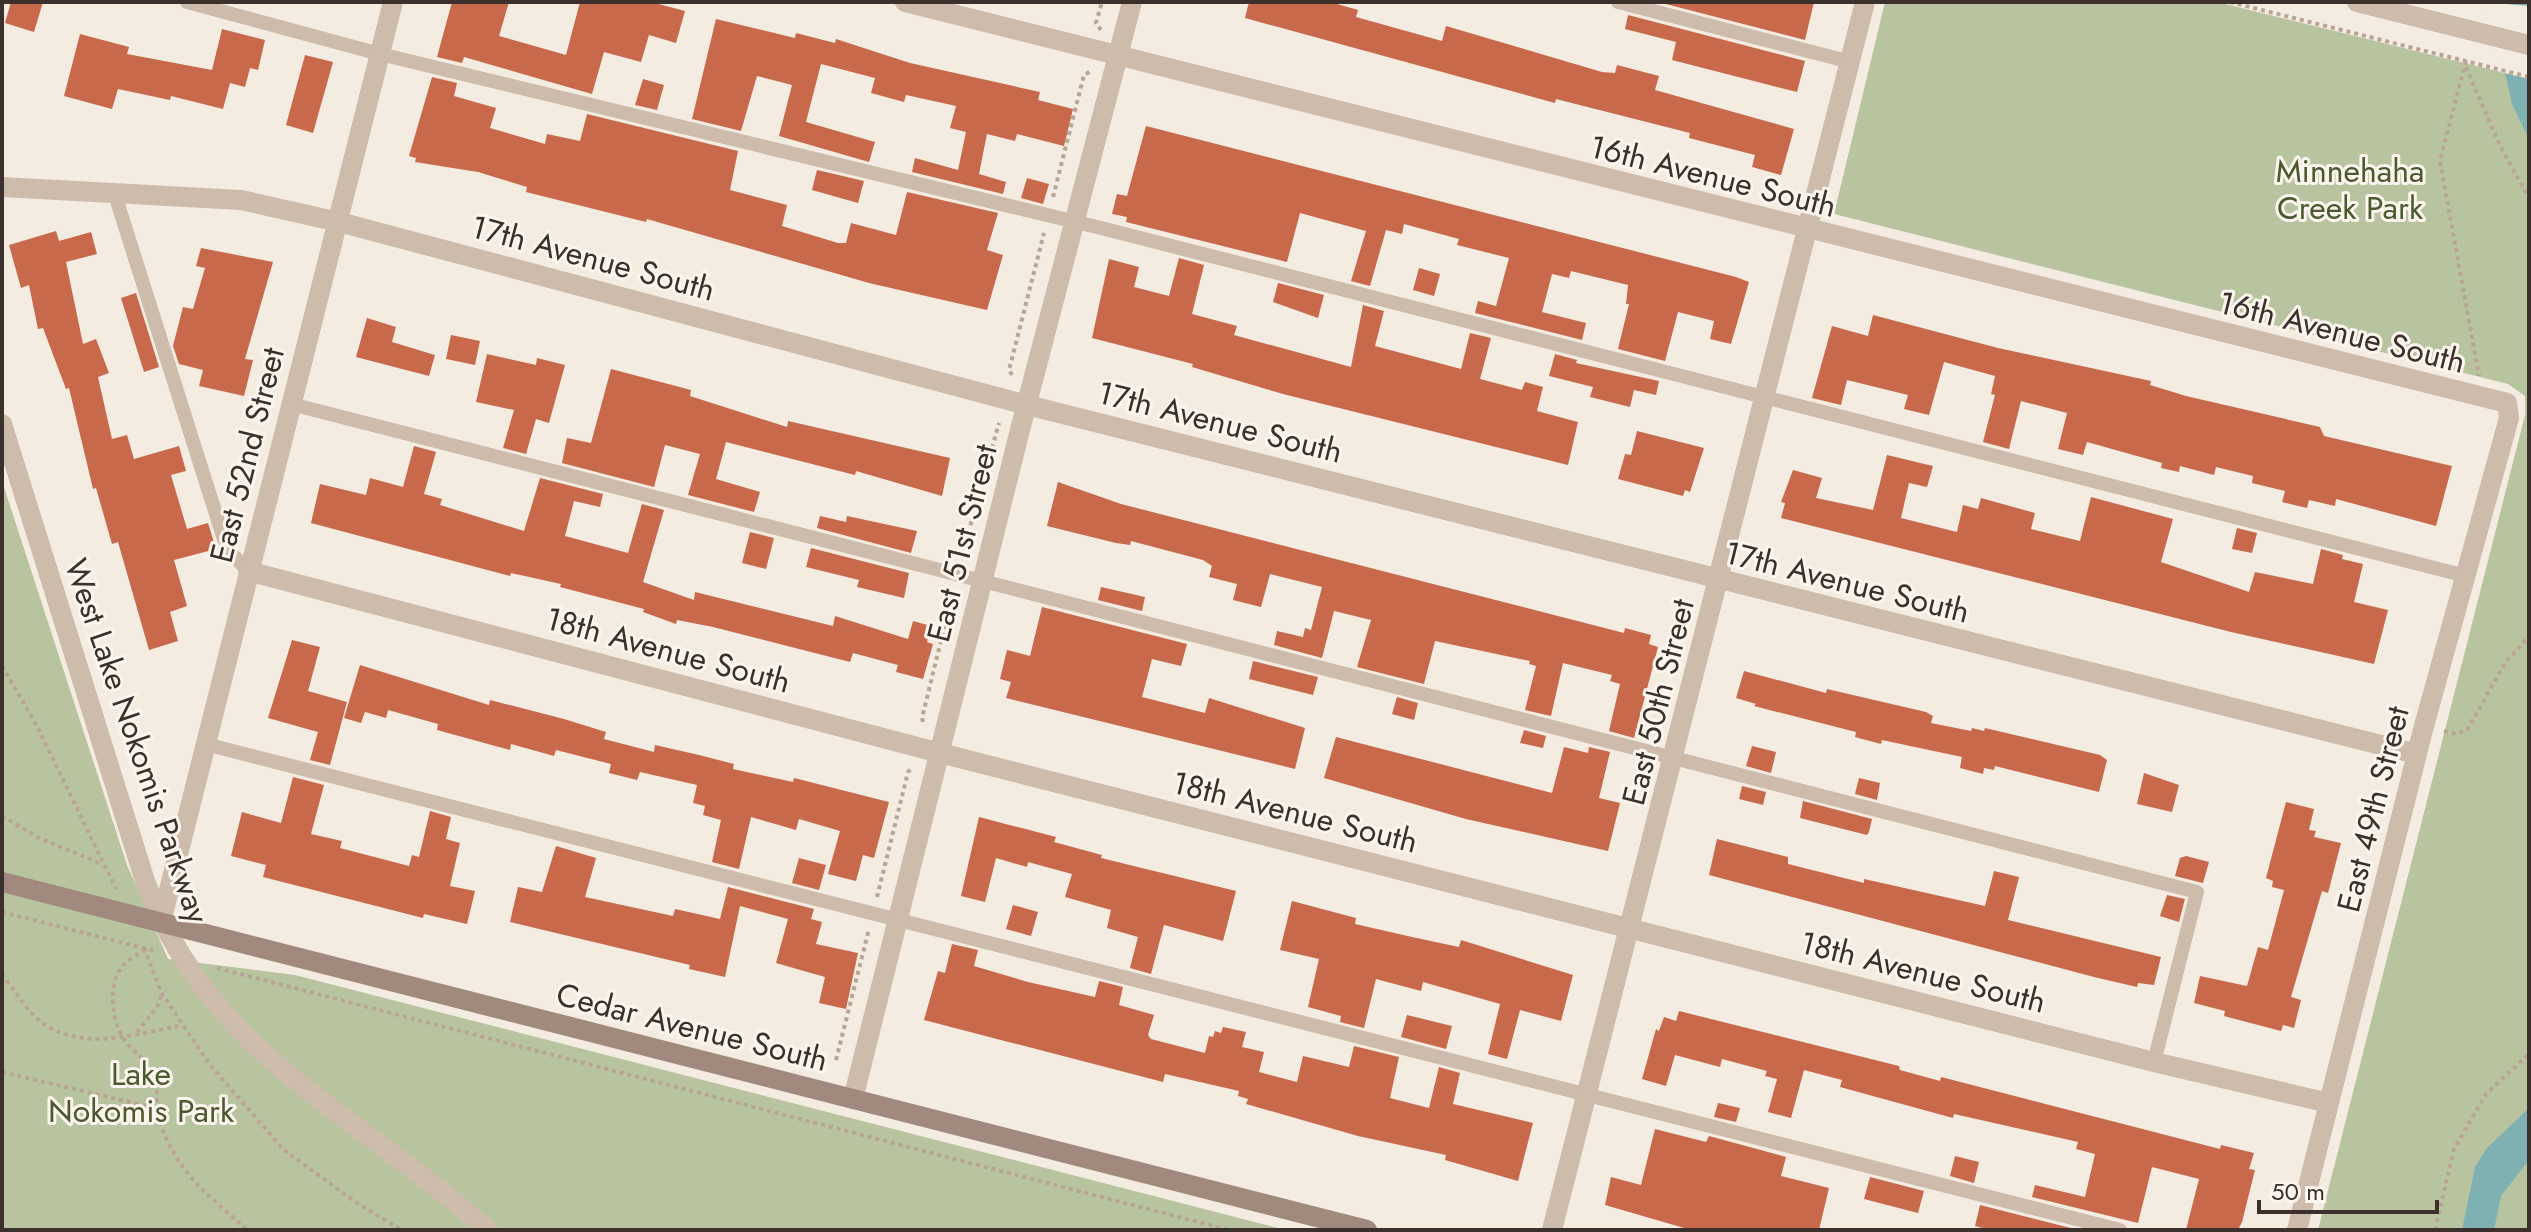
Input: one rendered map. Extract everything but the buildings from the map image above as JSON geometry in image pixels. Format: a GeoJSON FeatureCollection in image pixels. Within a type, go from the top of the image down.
{"type":"FeatureCollection","features":[{"type":"Feature","properties":{"kind":"main road","name":"Cedar Avenue South"},"geometry":{"type":"LineString","coordinates":[[2,882],[1367,1230]]}},
{"type":"Feature","properties":{"kind":"street","name":"East 52nd Street"},"geometry":{"type":"LineString","coordinates":[[161,922],[393,2]]}},
{"type":"Feature","properties":{"kind":"street","name":"16th Avenue South"},"geometry":{"type":"LineString","coordinates":[[905,2],[1809,231],[2507,403]]}},
{"type":"Feature","properties":{"kind":"street","name":"East 51st Street"},"geometry":{"type":"LineString","coordinates":[[853,1099],[1027,405],[1132,2]]}},
{"type":"Feature","properties":{"kind":"street","name":"East 50th Street"},"geometry":{"type":"LineString","coordinates":[[1552,1230],[1632,929],[1865,2]]}},
{"type":"Feature","properties":{"kind":"street"},"geometry":{"type":"LineString","coordinates":[[2357,2],[2529,45]]}},
{"type":"Feature","properties":{"kind":"street","name":"17th Avenue South"},"geometry":{"type":"LineString","coordinates":[[2,187],[241,200],[339,222],[1027,405],[2417,754]]}},
{"type":"Feature","properties":{"kind":"street","name":"East 49th Street"},"geometry":{"type":"LineString","coordinates":[[2297,1230],[2417,754],[2509,418],[2507,403]]}},
{"type":"Feature","properties":{"kind":"street","name":"West Lake Nokomis Parkway"},"geometry":{"type":"LineString","coordinates":[[2,424],[161,922],[180,957],[224,1014],[291,1078],[359,1132],[421,1173],[487,1230]]}},
{"type":"Feature","properties":{"kind":"street","name":"18th Avenue South"},"geometry":{"type":"LineString","coordinates":[[248,571],[940,753],[2154,1062],[2329,1103]]}},
{"type":"Feature","properties":{"kind":"lane"},"geometry":{"type":"LineString","coordinates":[[187,2],[380,54],[1077,222],[2466,576]]}},
{"type":"Feature","properties":{"kind":"lane"},"geometry":{"type":"LineString","coordinates":[[1618,2],[1851,62]]}},
{"type":"Feature","properties":{"kind":"lane"},"geometry":{"type":"LineString","coordinates":[[115,195],[227,549],[248,571]]}},
{"type":"Feature","properties":{"kind":"lane"},"geometry":{"type":"LineString","coordinates":[[291,404],[2197,892],[2154,1062]]}},
{"type":"Feature","properties":{"kind":"lane"},"geometry":{"type":"LineString","coordinates":[[205,744],[898,917],[2120,1230]]}},
{"type":"Feature","properties":{"kind":"path"},"geometry":{"type":"LineString","coordinates":[[1102,2],[1096,23],[1102,31]]}},
{"type":"Feature","properties":{"kind":"path"},"geometry":{"type":"LineString","coordinates":[[2230,2],[2529,77]]}},
{"type":"Feature","properties":{"kind":"path"},"geometry":{"type":"LineString","coordinates":[[2446,25],[2500,146],[2529,198]]}},
{"type":"Feature","properties":{"kind":"path"},"geometry":{"type":"LineString","coordinates":[[2464,63],[2440,161],[2480,382]]}},
{"type":"Feature","properties":{"kind":"path"},"geometry":{"type":"LineString","coordinates":[[2440,730],[2456,734],[2467,730],[2505,663],[2529,636]]}},
{"type":"Feature","properties":{"kind":"path"},"geometry":{"type":"LineString","coordinates":[[2,666],[37,726],[104,865],[39,838],[2,816]]}},
{"type":"Feature","properties":{"kind":"path"},"geometry":{"type":"LineString","coordinates":[[2,912],[1229,1230]]}},
{"type":"Feature","properties":{"kind":"path"},"geometry":{"type":"LineString","coordinates":[[145,949],[125,963],[114,985],[114,1011],[122,1037],[149,1063],[157,1080],[155,1108],[169,1150],[199,1187],[247,1230]]}},
{"type":"Feature","properties":{"kind":"path"},"geometry":{"type":"LineString","coordinates":[[2,974],[45,1026],[69,1036],[101,1040],[183,1025]]}},
{"type":"Feature","properties":{"kind":"path"},"geometry":{"type":"LineString","coordinates":[[136,1034],[157,1007],[162,994],[210,1065],[284,1150],[354,1201],[401,1230]]}},
{"type":"Feature","properties":{"kind":"path"},"geometry":{"type":"LineString","coordinates":[[2435,1230],[2454,1149],[2486,1094],[2529,1054]]}},
{"type":"Feature","properties":{"kind":"path"},"geometry":{"type":"LineString","coordinates":[[2,1072],[155,1108]]}},
{"type":"Feature","properties":{"kind":"green space","name":"Minnehaha Creek Park"},"geometry":{"type":"Polygon","coordinates":[[[1885,2],[2217,2],[2529,79],[2529,1230],[2318,1230],[2525,415],[2525,396],[2508,384],[1834,214],[1885,2]]]}},
{"type":"Feature","properties":{"kind":"green space","name":"Lake Nokomis Park"},"geometry":{"type":"Polygon","coordinates":[[[2,481],[127,865],[168,959],[295,975],[1286,1230],[2,1230],[2,481]]]}},
{"type":"Feature","properties":{"kind":"water"},"geometry":{"type":"Polygon","coordinates":[[[2489,2],[2529,2],[2529,139],[2512,104],[2489,2]]]}},
{"type":"Feature","properties":{"kind":"water"},"geometry":{"type":"Polygon","coordinates":[[[2529,1108],[2529,1160],[2501,1196],[2494,1230],[2462,1230],[2475,1167],[2486,1149],[2529,1108]]]}},
{"type":"Feature","properties":{"kind":"pier"},"geometry":{"type":"Polygon","coordinates":[[[2485,2],[2529,6],[2529,79],[2500,72],[2485,2]]]}}]}
